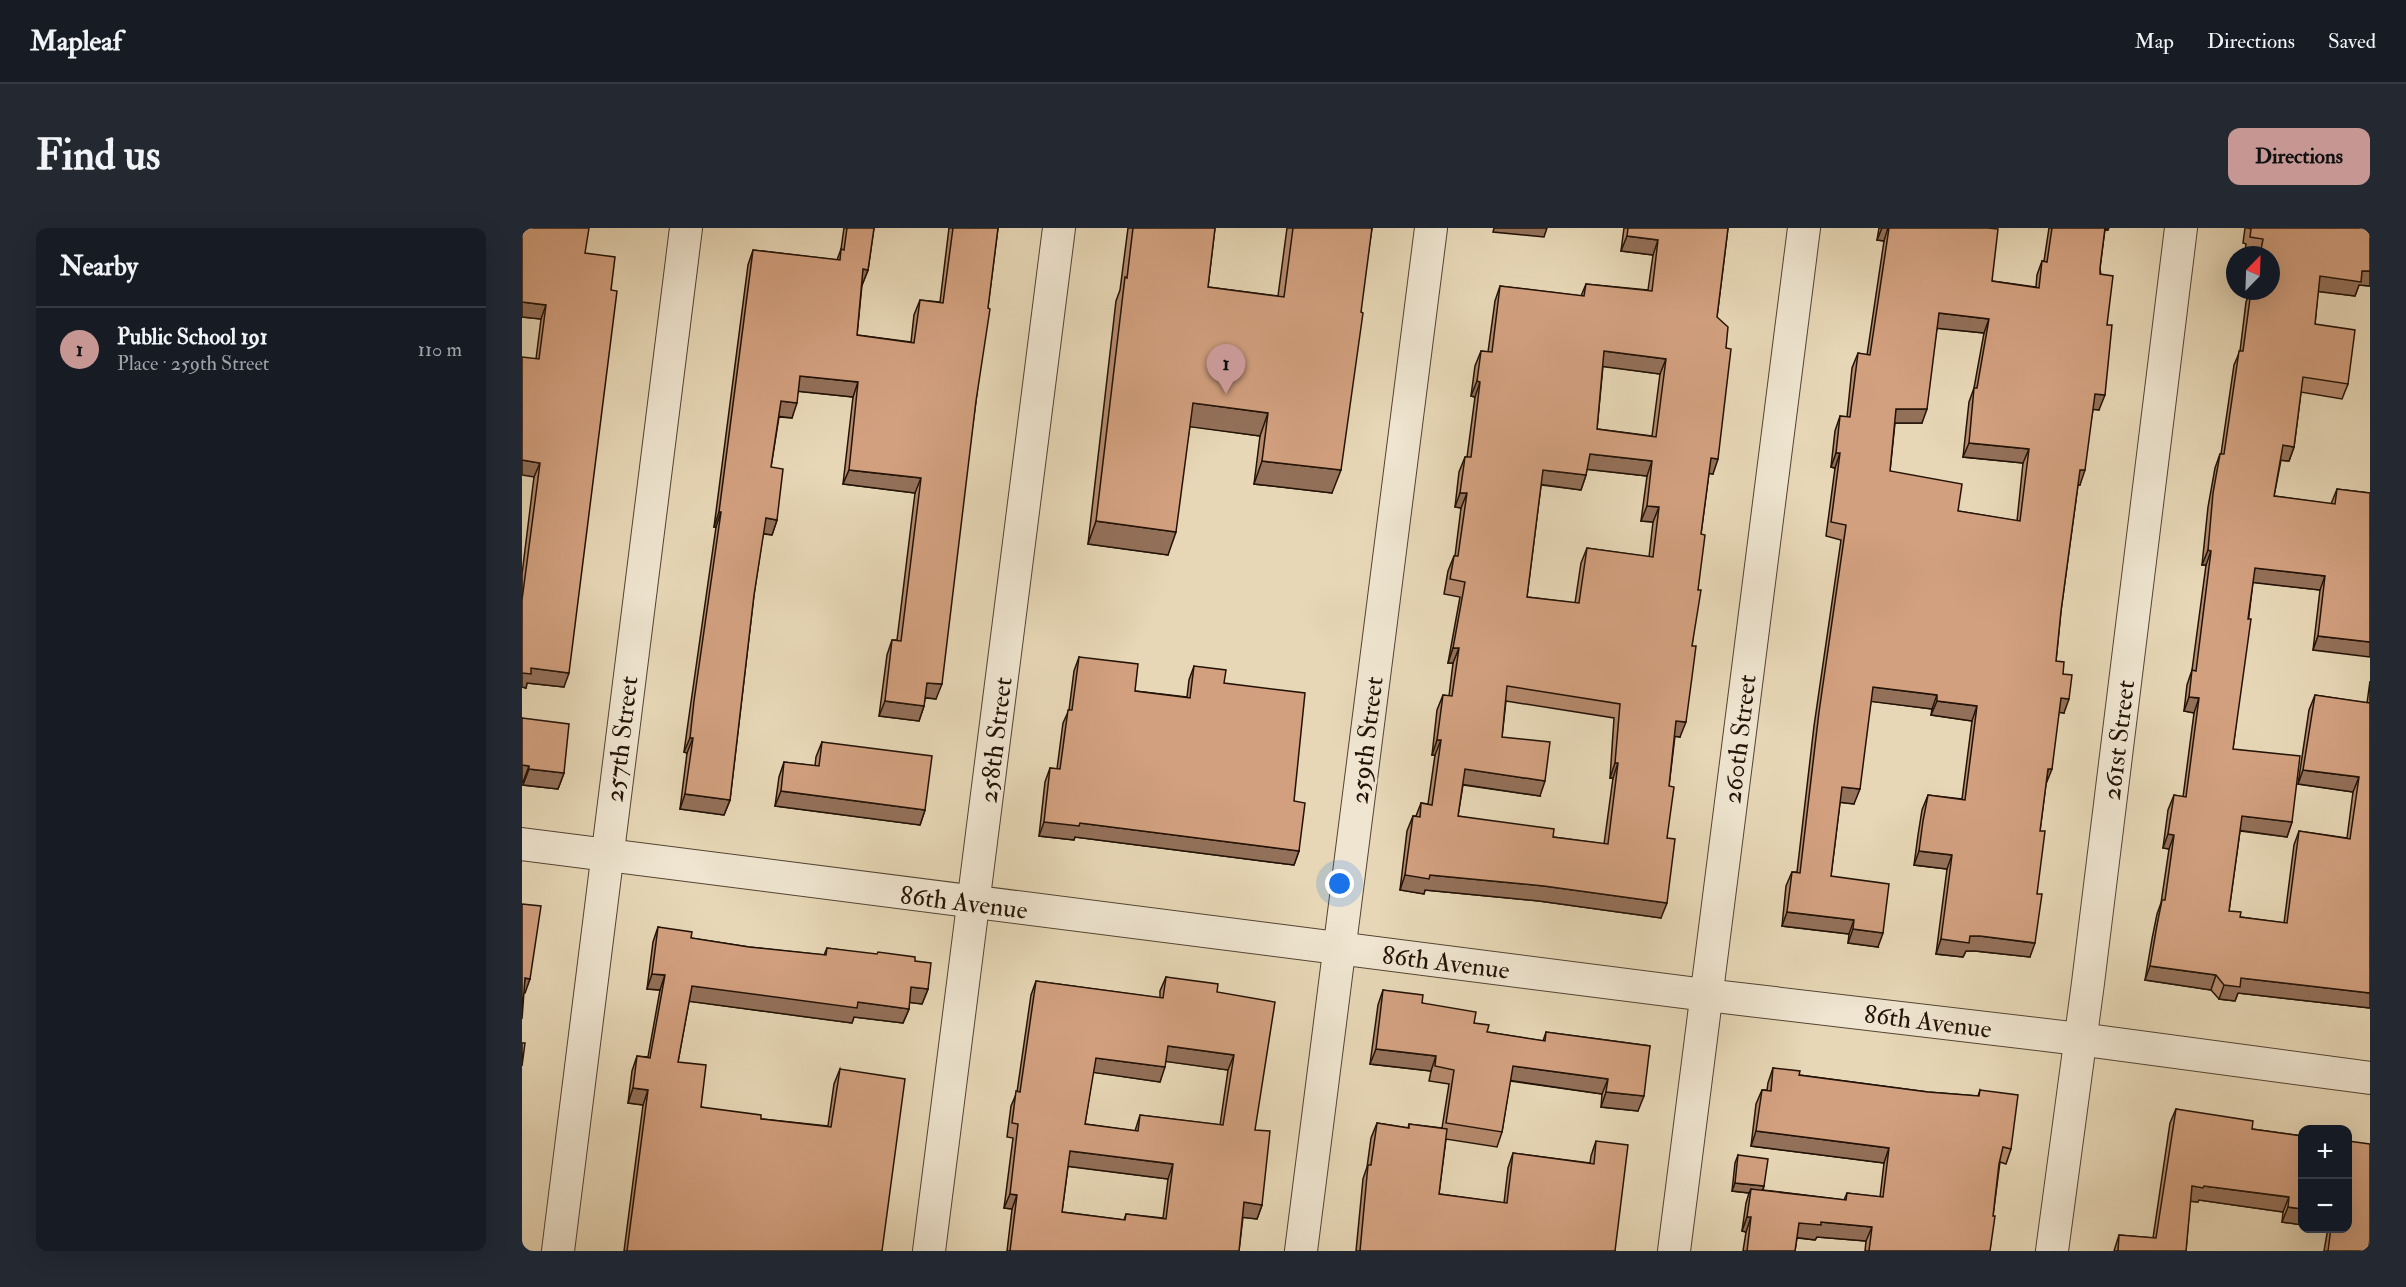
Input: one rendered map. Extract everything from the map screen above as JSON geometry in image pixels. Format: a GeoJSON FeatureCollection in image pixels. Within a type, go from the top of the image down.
{"type":"FeatureCollection","features":[{"type":"Feature","properties":{"kind":"street","name":"257th Street"},"geometry":{"type":"LineString","coordinates":[[558,1251],[686,228]]}},
{"type":"Feature","properties":{"kind":"street","name":"258th Street"},"geometry":{"type":"LineString","coordinates":[[929,1251],[1059,228]]}},
{"type":"Feature","properties":{"kind":"street","name":"259th Street"},"geometry":{"type":"LineString","coordinates":[[1301,1251],[1431,228]]}},
{"type":"Feature","properties":{"kind":"street","name":"260th Street"},"geometry":{"type":"LineString","coordinates":[[1674,1251],[1804,228]]}},
{"type":"Feature","properties":{"kind":"street","name":"261st Street"},"geometry":{"type":"LineString","coordinates":[[2052,1251],[2088,983],[2181,228]]}},
{"type":"Feature","properties":{"kind":"street","name":"86th Avenue"},"geometry":{"type":"LineString","coordinates":[[522,844],[1706,995],[2079,1038],[2370,1078]]}},
{"type":"Feature","properties":{"kind":"building"},"geometry":{"type":"Polygon","coordinates":[[[522,228],[589,228],[585,253],[615,257],[611,290],[617,291],[569,673],[531,668],[531,674],[522,673],[522,600],[540,463],[522,460],[522,357],[539,359],[546,305],[522,302],[522,228]]]}},
{"type":"Feature","properties":{"kind":"building"},"geometry":{"type":"Polygon","coordinates":[[[847,228],[874,228],[868,270],[863,269],[857,335],[914,343],[920,300],[943,303],[953,228],[998,228],[988,308],[990,309],[976,401],[942,684],[927,683],[924,706],[885,701],[892,640],[901,641],[921,478],[849,470],[858,382],[800,376],[797,403],[781,401],[771,467],[783,469],[777,520],[766,518],[754,595],[730,800],[685,794],[693,738],[690,738],[694,701],[721,512],[719,512],[753,250],[840,260],[847,228]]]}},
{"type":"Feature","properties":{"kind":"building"},"geometry":{"type":"Polygon","coordinates":[[[1133,228],[1215,228],[1208,287],[1284,297],[1293,228],[1372,228],[1361,312],[1363,313],[1341,470],[1262,461],[1268,413],[1193,403],[1176,532],[1096,521],[1133,228]]]}},
{"type":"Feature","properties":{"kind":"building"},"geometry":{"type":"Polygon","coordinates":[[[1628,228],[1728,228],[1717,317],[1728,327],[1726,348],[1731,349],[1718,459],[1711,458],[1701,534],[1705,535],[1698,590],[1701,590],[1692,646],[1696,646],[1686,722],[1676,721],[1669,786],[1674,787],[1667,838],[1675,839],[1667,903],[1544,886],[1430,875],[1429,879],[1405,875],[1413,816],[1420,817],[1421,803],[1432,805],[1441,740],[1437,740],[1443,695],[1452,696],[1459,648],[1453,648],[1465,582],[1450,579],[1454,556],[1458,556],[1467,493],[1460,493],[1465,457],[1471,457],[1480,382],[1477,381],[1481,351],[1492,352],[1500,286],[1584,296],[1586,284],[1652,291],[1658,240],[1627,236],[1628,228]],[[1604,351],[1597,429],[1656,437],[1666,359],[1604,351]],[[1590,454],[1586,475],[1543,470],[1527,597],[1579,603],[1587,548],[1653,557],[1659,507],[1647,506],[1652,461],[1590,454]],[[1507,686],[1502,737],[1550,742],[1545,781],[1465,769],[1458,816],[1554,829],[1553,837],[1608,844],[1618,763],[1615,763],[1620,704],[1507,686]]]}},
{"type":"Feature","properties":{"kind":"building"},"geometry":{"type":"Polygon","coordinates":[[[1889,228],[1998,229],[1992,281],[2039,288],[2042,261],[2047,262],[2052,228],[2105,228],[2100,274],[2113,276],[2107,325],[2112,325],[2105,395],[2095,394],[2085,470],[2080,470],[2061,611],[2056,661],[2064,662],[2063,674],[2072,675],[2069,699],[2061,698],[2052,769],[2048,769],[2040,831],[2045,831],[2037,894],[2042,894],[2035,943],[1980,936],[1970,936],[1969,943],[1941,939],[1952,855],[1919,851],[1928,795],[1965,800],[1977,706],[1937,701],[1937,695],[1873,687],[1860,789],[1842,787],[1831,876],[1889,884],[1883,933],[1853,929],[1854,920],[1787,912],[1792,872],[1800,873],[1819,712],[1846,525],[1831,522],[1840,453],[1836,453],[1840,416],[1850,417],[1858,353],[1870,355],[1889,228]],[[1939,313],[1927,409],[1896,409],[1890,471],[1962,484],[1958,511],[2020,521],[2029,449],[1969,443],[1974,388],[1977,388],[1989,319],[1939,313]]]}},
{"type":"Feature","properties":{"kind":"building"},"geometry":{"type":"Polygon","coordinates":[[[2248,228],[2370,228],[2370,271],[2362,271],[2361,282],[2320,276],[2315,324],[2355,330],[2348,384],[2303,377],[2294,447],[2283,445],[2274,496],[2335,504],[2337,489],[2370,493],[2370,642],[2318,636],[2325,576],[2255,568],[2248,619],[2251,619],[2233,749],[2300,756],[2292,822],[2242,816],[2229,911],[2241,912],[2240,917],[2287,923],[2299,831],[2350,839],[2359,777],[2303,770],[2315,695],[2370,703],[2370,993],[2241,978],[2240,987],[2224,985],[2216,975],[2150,966],[2162,900],[2165,900],[2174,835],[2168,834],[2174,795],[2186,797],[2199,698],[2189,697],[2192,670],[2196,671],[2211,551],[2208,550],[2213,493],[2220,454],[2224,454],[2239,351],[2243,351],[2250,300],[2280,300],[2280,246],[2262,246],[2263,239],[2250,237],[2251,229],[2248,228]]]}},
{"type":"Feature","properties":{"kind":"building"},"geometry":{"type":"Polygon","coordinates":[[[1079,657],[1138,664],[1135,691],[1190,698],[1194,666],[1226,670],[1224,683],[1305,693],[1294,801],[1305,803],[1299,851],[1080,823],[1079,826],[1044,822],[1050,768],[1060,769],[1068,710],[1072,710],[1079,657]]]}},
{"type":"Feature","properties":{"kind":"building"},"geometry":{"type":"Polygon","coordinates":[[[522,718],[569,724],[564,773],[529,769],[529,766],[522,765],[522,718]]]}},
{"type":"Feature","properties":{"kind":"building"},"geometry":{"type":"Polygon","coordinates":[[[822,742],[932,756],[925,810],[781,791],[784,762],[819,766],[822,742]]]}},
{"type":"Feature","properties":{"kind":"building"},"geometry":{"type":"Polygon","coordinates":[[[522,904],[541,906],[530,979],[525,978],[522,1019],[522,904]]]}},
{"type":"Feature","properties":{"kind":"building"},"geometry":{"type":"Polygon","coordinates":[[[658,927],[692,932],[691,938],[749,947],[826,955],[827,948],[877,954],[878,952],[915,957],[915,961],[931,963],[928,989],[911,987],[909,1009],[858,1002],[857,1008],[692,986],[678,1062],[706,1065],[701,1107],[761,1115],[761,1119],[831,1127],[840,1069],[905,1079],[882,1251],[627,1251],[648,1090],[633,1088],[637,1056],[650,1058],[665,975],[652,974],[658,927]]]}},
{"type":"Feature","properties":{"kind":"building"},"geometry":{"type":"Polygon","coordinates":[[[1166,977],[1218,984],[1217,992],[1275,1002],[1255,1130],[1270,1131],[1262,1205],[1244,1202],[1239,1251],[1010,1251],[1017,1195],[1010,1194],[1018,1124],[1012,1123],[1016,1091],[1020,1092],[1036,981],[1163,998],[1166,977]],[[1168,1046],[1165,1067],[1096,1058],[1085,1124],[1138,1131],[1140,1115],[1223,1125],[1234,1055],[1168,1046]],[[1070,1151],[1062,1212],[1125,1220],[1126,1214],[1166,1219],[1173,1164],[1070,1151]]]}},
{"type":"Feature","properties":{"kind":"building"},"geometry":{"type":"Polygon","coordinates":[[[1383,990],[1423,995],[1422,1003],[1476,1012],[1474,1023],[1489,1025],[1487,1032],[1545,1041],[1546,1032],[1650,1046],[1644,1096],[1606,1092],[1608,1079],[1513,1066],[1502,1132],[1446,1123],[1454,1070],[1435,1066],[1436,1056],[1376,1049],[1383,990]]]}},
{"type":"Feature","properties":{"kind":"building"},"geometry":{"type":"Polygon","coordinates":[[[522,1043],[525,1043],[522,1066],[522,1043]]]}},
{"type":"Feature","properties":{"kind":"building"},"geometry":{"type":"Polygon","coordinates":[[[1773,1068],[1800,1071],[1799,1075],[1928,1092],[1979,1096],[1980,1090],[2018,1095],[2011,1149],[2003,1147],[1999,1164],[1990,1251],[1869,1251],[1872,1227],[1821,1222],[1821,1225],[1799,1223],[1795,1251],[1747,1251],[1751,1217],[1747,1217],[1751,1189],[1846,1200],[1847,1193],[1883,1197],[1889,1148],[1756,1131],[1762,1090],[1771,1091],[1773,1068]]]}},
{"type":"Feature","properties":{"kind":"building"},"geometry":{"type":"Polygon","coordinates":[[[2176,1109],[2253,1121],[2252,1129],[2298,1135],[2298,1208],[2288,1207],[2289,1197],[2192,1186],[2186,1251],[2118,1251],[2119,1235],[2156,1238],[2176,1109]]]}},
{"type":"Feature","properties":{"kind":"building"},"geometry":{"type":"Polygon","coordinates":[[[1377,1123],[1409,1128],[1409,1124],[1447,1129],[1439,1194],[1507,1203],[1513,1153],[1594,1164],[1596,1141],[1628,1145],[1615,1251],[1360,1251],[1368,1165],[1371,1165],[1377,1123]]]}},
{"type":"Feature","properties":{"kind":"building"},"geometry":{"type":"Polygon","coordinates":[[[2352,1142],[2370,1144],[2368,1251],[2328,1251],[2330,1233],[2352,1233],[2352,1142]]]}},
{"type":"Feature","properties":{"kind":"building"},"geometry":{"type":"Polygon","coordinates":[[[1738,1155],[1768,1159],[1764,1186],[1735,1183],[1738,1155]]]}},
{"type":"Feature","properties":{"kind":"place","name":"Public School 191"},"geometry":{"type":"Point","coordinates":[1226,394]}}]}
